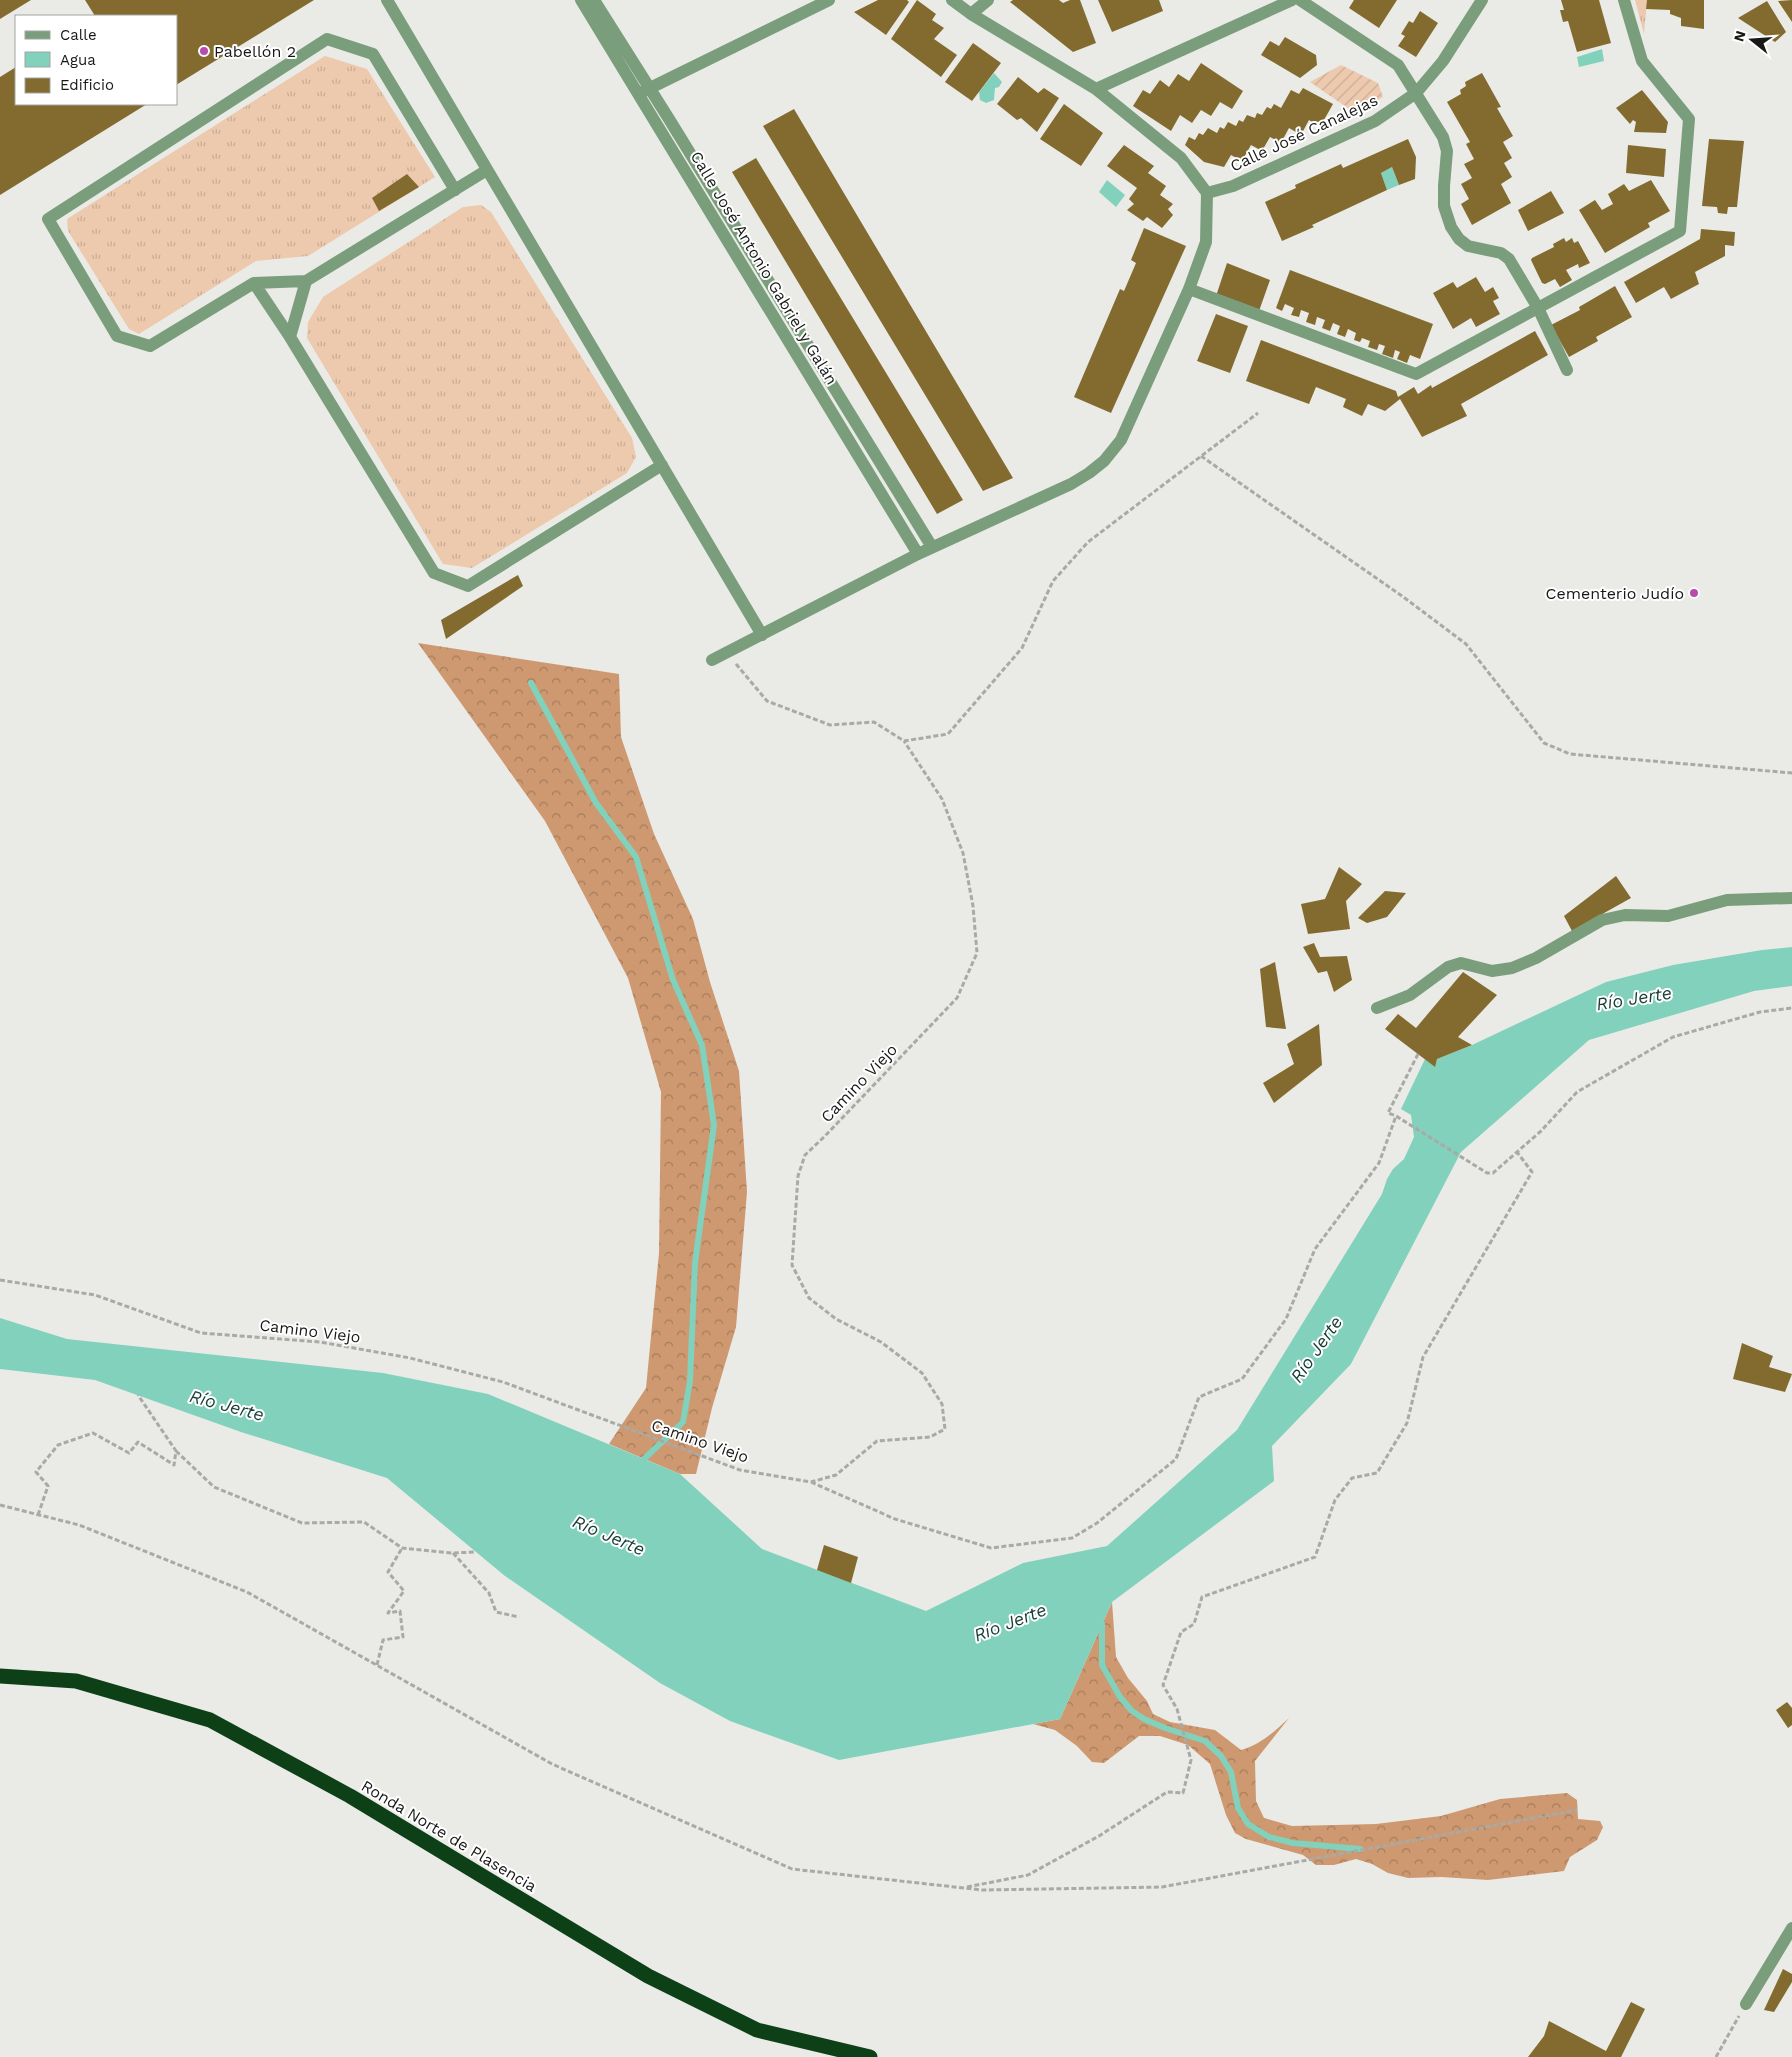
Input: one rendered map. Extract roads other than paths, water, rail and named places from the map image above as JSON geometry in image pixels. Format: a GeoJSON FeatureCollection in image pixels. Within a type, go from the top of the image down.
{"type":"FeatureCollection","features":[{"type":"Feature","properties":{"kind":"highway","name":"Ronda Norte de Plasencia"},"geometry":{"type":"LineString","coordinates":[[0,1676],[76,1681],[210,1720],[350,1796],[648,1976],[757,2030],[870,2057]]}},
{"type":"Feature","properties":{"kind":"street","name":"Calle José Antonio Gabriel y Galán"},"geometry":{"type":"LineString","coordinates":[[581,0],[644,91],[932,547]]}},
{"type":"Feature","properties":{"kind":"street","name":"Calle José Antonio Gabriel y Galán"},"geometry":{"type":"LineString","coordinates":[[594,0],[644,91],[918,554]]}},
{"type":"Feature","properties":{"kind":"street"},"geometry":{"type":"LineString","coordinates":[[644,91],[829,0]]}},
{"type":"Feature","properties":{"kind":"street"},"geometry":{"type":"LineString","coordinates":[[712,660],[932,547],[1071,484],[1104,461],[1121,440],[1188,289],[1206,242],[1207,193],[1180,158],[1096,89],[970,14],[952,0]]}},
{"type":"Feature","properties":{"kind":"street"},"geometry":{"type":"LineString","coordinates":[[970,14],[988,0]]}},
{"type":"Feature","properties":{"kind":"street"},"geometry":{"type":"LineString","coordinates":[[1096,89],[1292,0]]}},
{"type":"Feature","properties":{"kind":"street"},"geometry":{"type":"LineString","coordinates":[[1300,0],[1398,65],[1443,137],[1447,151],[1444,206],[1451,227],[1458,239],[1468,246],[1501,253],[1509,259],[1538,308],[1567,370]]}},
{"type":"Feature","properties":{"kind":"street","name":"Calle José Canalejas"},"geometry":{"type":"LineString","coordinates":[[1207,193],[1233,186],[1375,121],[1416,93],[1443,62],[1482,0]]}},
{"type":"Feature","properties":{"kind":"street"},"geometry":{"type":"LineString","coordinates":[[1188,289],[1416,374],[1680,231],[1689,119],[1642,61],[1624,0]]}},
{"type":"Feature","properties":{"kind":"street"},"geometry":{"type":"LineString","coordinates":[[392,2],[487,170],[762,635]]}},
{"type":"Feature","properties":{"kind":"street"},"geometry":{"type":"LineString","coordinates":[[455,190],[373,54],[327,39],[48,220],[117,336],[150,346],[254,283],[306,282],[455,190],[487,170]]}},
{"type":"Feature","properties":{"kind":"street"},"geometry":{"type":"LineString","coordinates":[[290,338],[306,282]]}},
{"type":"Feature","properties":{"kind":"street"},"geometry":{"type":"LineString","coordinates":[[254,283],[290,338],[434,574],[468,586],[662,465]]}},
{"type":"Feature","properties":{"kind":"street"},"geometry":{"type":"LineString","coordinates":[[1377,1008],[1410,995],[1448,968],[1461,963],[1478,969],[1492,971],[1512,968],[1536,958],[1602,920],[1625,915],[1668,916],[1727,900],[1792,898]]}},
{"type":"Feature","properties":{"kind":"street"},"geometry":{"type":"LineString","coordinates":[[1746,2004],[1792,1928]]}},
{"type":"Feature","properties":{"kind":"water"},"geometry":{"type":"Polygon","coordinates":[[[1602,49],[1604,61],[1579,67],[1577,57],[1602,49]]]}},
{"type":"Feature","properties":{"kind":"water"},"geometry":{"type":"Polygon","coordinates":[[[994,73],[1002,82],[999,87],[995,88],[994,100],[986,103],[980,100],[979,92],[994,73]]]}},
{"type":"Feature","properties":{"kind":"water"},"geometry":{"type":"Polygon","coordinates":[[[1392,167],[1399,185],[1387,190],[1381,173],[1392,167]]]}},
{"type":"Feature","properties":{"kind":"water"},"geometry":{"type":"Polygon","coordinates":[[[1107,180],[1125,195],[1116,207],[1099,192],[1107,180]]]}},
{"type":"Feature","properties":{"kind":"water","name":"Río Jerte"},"geometry":{"type":"Polygon","coordinates":[[[1792,947],[1792,986],[1754,991],[1589,1040],[1461,1152],[1351,1364],[1272,1446],[1274,1481],[1112,1602],[1060,1719],[839,1760],[730,1721],[660,1683],[505,1576],[387,1478],[241,1432],[95,1380],[0,1369],[0,1318],[67,1339],[383,1373],[488,1394],[680,1474],[762,1549],[926,1611],[1023,1563],[1107,1546],[1237,1430],[1382,1194],[1393,1169],[1404,1159],[1414,1137],[1411,1115],[1401,1109],[1425,1059],[1434,1066],[1437,1059],[1472,1045],[1606,982],[1673,965],[1762,950],[1792,947]]]}},
{"type":"Feature","properties":{"kind":"waterway"},"geometry":{"type":"LineString","coordinates":[[531,683],[596,803],[636,857],[673,980],[702,1045],[714,1125],[695,1263],[690,1381],[683,1422],[644,1459]]}},
{"type":"Feature","properties":{"kind":"waterway"},"geometry":{"type":"LineString","coordinates":[[1102,1624],[1102,1665],[1120,1697],[1132,1711],[1144,1719],[1205,1741],[1221,1756],[1231,1772],[1238,1808],[1248,1824],[1269,1837],[1293,1843],[1360,1849]]}},
{"type":"Feature","properties":{"kind":"place","name":"Pabellón 2"},"geometry":{"type":"Point","coordinates":[204,51]}},
{"type":"Feature","properties":{"kind":"place","name":"Cementerio Judío"},"geometry":{"type":"Point","coordinates":[1694,593]}}]}
